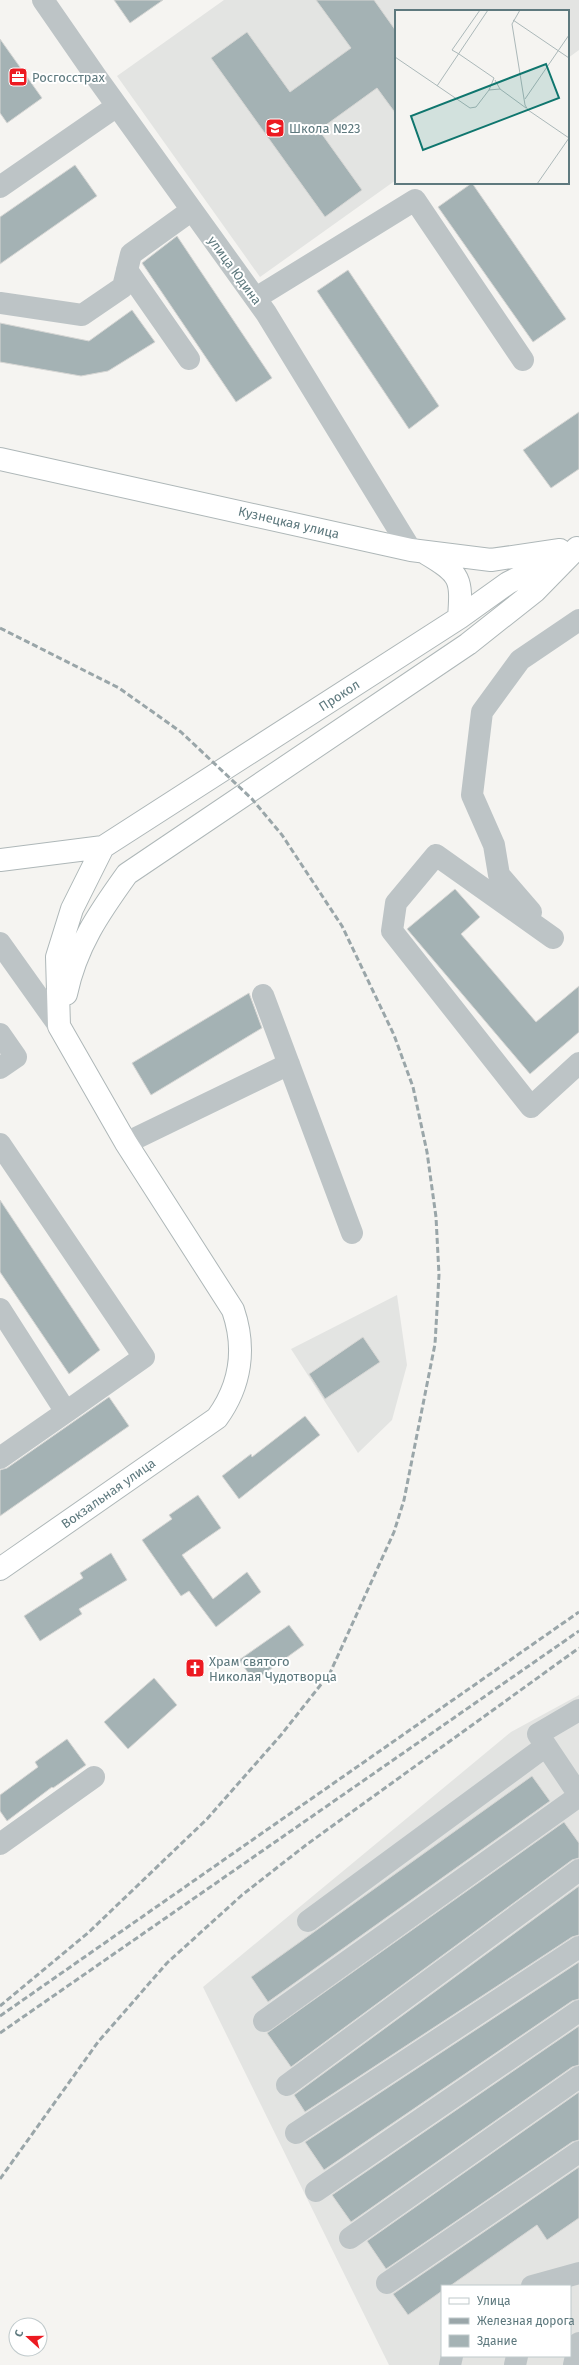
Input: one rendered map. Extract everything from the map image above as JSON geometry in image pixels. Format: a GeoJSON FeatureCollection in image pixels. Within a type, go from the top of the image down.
{"type":"FeatureCollection","features":[{"type":"Feature","properties":{"kind":"main road","name":"Кузнецкая улица"},"geometry":{"type":"LineString","coordinates":[[0,459],[417,551],[491,560],[578,547]]}},
{"type":"Feature","properties":{"kind":"main road"},"geometry":{"type":"LineString","coordinates":[[59,1026],[72,967],[95,918],[127,874],[468,644],[535,591],[578,547]]}},
{"type":"Feature","properties":{"kind":"main road","name":"Прокол"},"geometry":{"type":"LineString","coordinates":[[103,847],[460,618],[508,583],[578,547]]}},
{"type":"Feature","properties":{"kind":"main road"},"geometry":{"type":"LineString","coordinates":[[417,551],[448,567],[462,587],[460,618]]}},
{"type":"Feature","properties":{"kind":"main road"},"geometry":{"type":"LineString","coordinates":[[103,847],[72,909],[57,957],[59,1026],[126,1142]]}},
{"type":"Feature","properties":{"kind":"main road"},"geometry":{"type":"LineString","coordinates":[[0,860],[103,847]]}},
{"type":"Feature","properties":{"kind":"main road","name":"Вокзальная улица"},"geometry":{"type":"LineString","coordinates":[[0,1569],[217,1418],[227,1404],[238,1376],[241,1362],[241,1341],[233,1310],[126,1142]]}},
{"type":"Feature","properties":{"kind":"street","name":"улица Юдина"},"geometry":{"type":"LineString","coordinates":[[43,0],[117,106],[256,298],[417,551]]}},
{"type":"Feature","properties":{"kind":"street"},"geometry":{"type":"LineString","coordinates":[[0,187],[117,106]]}},
{"type":"Feature","properties":{"kind":"street"},"geometry":{"type":"LineString","coordinates":[[256,298],[415,200],[523,360]]}},
{"type":"Feature","properties":{"kind":"street"},"geometry":{"type":"LineString","coordinates":[[0,303],[82,315],[123,287],[131,254],[192,210]]}},
{"type":"Feature","properties":{"kind":"street"},"geometry":{"type":"LineString","coordinates":[[126,270],[189,359]]}},
{"type":"Feature","properties":{"kind":"street"},"geometry":{"type":"LineString","coordinates":[[579,620],[520,660],[482,712],[472,795],[494,845],[499,875],[553,938],[436,855],[396,903],[392,931],[531,1107],[579,1063]]}},
{"type":"Feature","properties":{"kind":"street"},"geometry":{"type":"LineString","coordinates":[[0,943],[59,1026]]}},
{"type":"Feature","properties":{"kind":"street"},"geometry":{"type":"LineString","coordinates":[[263,995],[352,1233]]}},
{"type":"Feature","properties":{"kind":"street"},"geometry":{"type":"LineString","coordinates":[[0,1034],[16,1057],[0,1068]]}},
{"type":"Feature","properties":{"kind":"street"},"geometry":{"type":"LineString","coordinates":[[126,1142],[288,1064]]}},
{"type":"Feature","properties":{"kind":"street"},"geometry":{"type":"LineString","coordinates":[[0,1144],[144,1357],[0,1458]]}},
{"type":"Feature","properties":{"kind":"street"},"geometry":{"type":"LineString","coordinates":[[0,1309],[66,1412]]}},
{"type":"Feature","properties":{"kind":"street"},"geometry":{"type":"LineString","coordinates":[[308,1921],[579,1710]]}},
{"type":"Feature","properties":{"kind":"street"},"geometry":{"type":"LineString","coordinates":[[264,2021],[579,1795],[542,1740]]}},
{"type":"Feature","properties":{"kind":"street"},"geometry":{"type":"LineString","coordinates":[[0,1844],[94,1777]]}},
{"type":"Feature","properties":{"kind":"street"},"geometry":{"type":"LineString","coordinates":[[287,2085],[579,1870]]}},
{"type":"Feature","properties":{"kind":"street"},"geometry":{"type":"LineString","coordinates":[[296,2133],[579,1947]]}},
{"type":"Feature","properties":{"kind":"street"},"geometry":{"type":"LineString","coordinates":[[316,2191],[579,2011]]}},
{"type":"Feature","properties":{"kind":"street"},"geometry":{"type":"LineString","coordinates":[[350,2238],[579,2077]]}},
{"type":"Feature","properties":{"kind":"street"},"geometry":{"type":"LineString","coordinates":[[386,2283],[579,2152]]}},
{"type":"Feature","properties":{"kind":"street"},"geometry":{"type":"LineString","coordinates":[[536,2285],[579,2273]]}},
{"type":"Feature","properties":{"kind":"street"},"geometry":{"type":"LineString","coordinates":[[574,2365],[579,2343]]}},
{"type":"Feature","properties":{"kind":"shaded area","name":"Школа №23"},"geometry":{"type":"Polygon","coordinates":[[[224,0],[579,0],[579,50],[569,57],[569,10],[395,10],[395,181],[260,277],[117,76],[224,0]]]}},
{"type":"Feature","properties":{"kind":"shaded area"},"geometry":{"type":"Polygon","coordinates":[[[397,1295],[407,1365],[392,1420],[358,1453],[291,1349],[397,1295]]]}},
{"type":"Feature","properties":{"kind":"shaded area"},"geometry":{"type":"Polygon","coordinates":[[[579,1695],[579,2365],[389,2365],[203,1987],[511,1732],[579,1695]]]}},
{"type":"Feature","properties":{"kind":"building"},"geometry":{"type":"Polygon","coordinates":[[[114,0],[163,0],[130,23],[114,0]]]}},
{"type":"Feature","properties":{"kind":"building"},"geometry":{"type":"Polygon","coordinates":[[[316,0],[374,0],[395,30],[395,113],[377,88],[319,130],[362,190],[325,217],[211,58],[247,32],[290,92],[351,48],[316,0]]]}},
{"type":"Feature","properties":{"kind":"building"},"geometry":{"type":"Polygon","coordinates":[[[0,39],[42,98],[7,123],[0,113],[0,39]]]}},
{"type":"Feature","properties":{"kind":"building"},"geometry":{"type":"Polygon","coordinates":[[[75,165],[97,196],[0,264],[0,217],[75,165]]]}},
{"type":"Feature","properties":{"kind":"building"},"geometry":{"type":"Polygon","coordinates":[[[473,184],[566,319],[533,342],[438,207],[473,184]]]}},
{"type":"Feature","properties":{"kind":"building"},"geometry":{"type":"Polygon","coordinates":[[[177,236],[272,378],[236,402],[142,263],[177,236]]]}},
{"type":"Feature","properties":{"kind":"building"},"geometry":{"type":"Polygon","coordinates":[[[348,270],[439,406],[409,429],[317,291],[348,270]]]}},
{"type":"Feature","properties":{"kind":"building"},"geometry":{"type":"Polygon","coordinates":[[[132,310],[155,342],[108,371],[81,376],[0,362],[0,323],[89,341],[132,310]]]}},
{"type":"Feature","properties":{"kind":"building"},"geometry":{"type":"Polygon","coordinates":[[[579,412],[579,469],[551,488],[523,450],[579,412]]]}},
{"type":"Feature","properties":{"kind":"building"},"geometry":{"type":"Polygon","coordinates":[[[455,889],[480,917],[461,934],[536,1022],[579,986],[579,1032],[530,1074],[407,929],[455,889]]]}},
{"type":"Feature","properties":{"kind":"building"},"geometry":{"type":"Polygon","coordinates":[[[249,993],[262,1028],[151,1095],[132,1063],[249,993]]]}},
{"type":"Feature","properties":{"kind":"building"},"geometry":{"type":"Polygon","coordinates":[[[0,1200],[100,1350],[69,1374],[0,1272],[0,1200]]]}},
{"type":"Feature","properties":{"kind":"building"},"geometry":{"type":"Polygon","coordinates":[[[363,1337],[380,1362],[325,1399],[309,1374],[363,1337]]]}},
{"type":"Feature","properties":{"kind":"building"},"geometry":{"type":"Polygon","coordinates":[[[109,1397],[129,1426],[0,1516],[0,1470],[7,1468],[109,1397]]]}},
{"type":"Feature","properties":{"kind":"building"},"geometry":{"type":"Polygon","coordinates":[[[305,1416],[320,1435],[239,1499],[222,1476],[251,1454],[252,1457],[305,1416]]]}},
{"type":"Feature","properties":{"kind":"building"},"geometry":{"type":"Polygon","coordinates":[[[198,1495],[221,1528],[182,1555],[213,1599],[247,1572],[261,1592],[216,1627],[189,1591],[181,1596],[142,1540],[172,1519],[169,1515],[198,1495]]]}},
{"type":"Feature","properties":{"kind":"building"},"geometry":{"type":"Polygon","coordinates":[[[111,1553],[127,1580],[79,1609],[82,1614],[40,1641],[24,1616],[83,1578],[80,1573],[111,1553]]]}},
{"type":"Feature","properties":{"kind":"building"},"geometry":{"type":"Polygon","coordinates":[[[289,1625],[304,1645],[254,1681],[239,1660],[289,1625]]]}},
{"type":"Feature","properties":{"kind":"building"},"geometry":{"type":"Polygon","coordinates":[[[154,1678],[177,1705],[128,1749],[104,1722],[154,1678]]]}},
{"type":"Feature","properties":{"kind":"building"},"geometry":{"type":"Polygon","coordinates":[[[67,1739],[86,1765],[53,1788],[52,1787],[7,1821],[0,1811],[0,1795],[38,1767],[35,1762],[67,1739]]]}},
{"type":"Feature","properties":{"kind":"building"},"geometry":{"type":"Polygon","coordinates":[[[532,1776],[550,1801],[268,2002],[251,1977],[532,1776]]]}},
{"type":"Feature","properties":{"kind":"building"},"geometry":{"type":"Polygon","coordinates":[[[564,1822],[579,1843],[579,1858],[572,1860],[291,2067],[267,2033],[564,1822]]]}},
{"type":"Feature","properties":{"kind":"building"},"geometry":{"type":"Polygon","coordinates":[[[579,1886],[579,1935],[572,1937],[305,2112],[294,2095],[579,1886]]]}},
{"type":"Feature","properties":{"kind":"building"},"geometry":{"type":"Polygon","coordinates":[[[579,1962],[579,1999],[572,2001],[324,2170],[305,2142],[579,1962]]]}},
{"type":"Feature","properties":{"kind":"building"},"geometry":{"type":"Polygon","coordinates":[[[579,2026],[579,2065],[572,2067],[351,2222],[332,2195],[579,2026]]]}},
{"type":"Feature","properties":{"kind":"building"},"geometry":{"type":"Polygon","coordinates":[[[579,2092],[579,2140],[572,2142],[386,2269],[367,2241],[579,2092]]]}},
{"type":"Feature","properties":{"kind":"building"},"geometry":{"type":"Polygon","coordinates":[[[579,2167],[579,2218],[547,2240],[537,2225],[451,2285],[441,2285],[441,2292],[408,2315],[393,2294],[579,2167]]]}},
{"type":"Feature","properties":{"kind":"railway"},"geometry":{"type":"LineString","coordinates":[[0,628],[119,688],[181,732],[252,799],[282,835],[342,926],[394,1035],[413,1087],[427,1152],[436,1217],[439,1275],[435,1344],[404,1500],[394,1532],[330,1673],[281,1735],[207,1819],[89,1932],[0,2006]]}},
{"type":"Feature","properties":{"kind":"railway"},"geometry":{"type":"LineString","coordinates":[[0,2016],[579,1612]]}},
{"type":"Feature","properties":{"kind":"railway"},"geometry":{"type":"LineString","coordinates":[[0,2033],[579,1631]]}},
{"type":"Feature","properties":{"kind":"railway"},"geometry":{"type":"LineString","coordinates":[[0,2179],[98,2042],[167,1963],[242,1895],[306,1845],[579,1648]]}},
{"type":"Feature","properties":{"kind":"place","name":"Росгосстрах"},"geometry":{"type":"Point","coordinates":[18,77]}},
{"type":"Feature","properties":{"kind":"place","name":"Школа №23"},"geometry":{"type":"Point","coordinates":[275,128]}},
{"type":"Feature","properties":{"kind":"place","name":"Храм святого Николая Чудотворца"},"geometry":{"type":"Point","coordinates":[195,1668]}}]}
